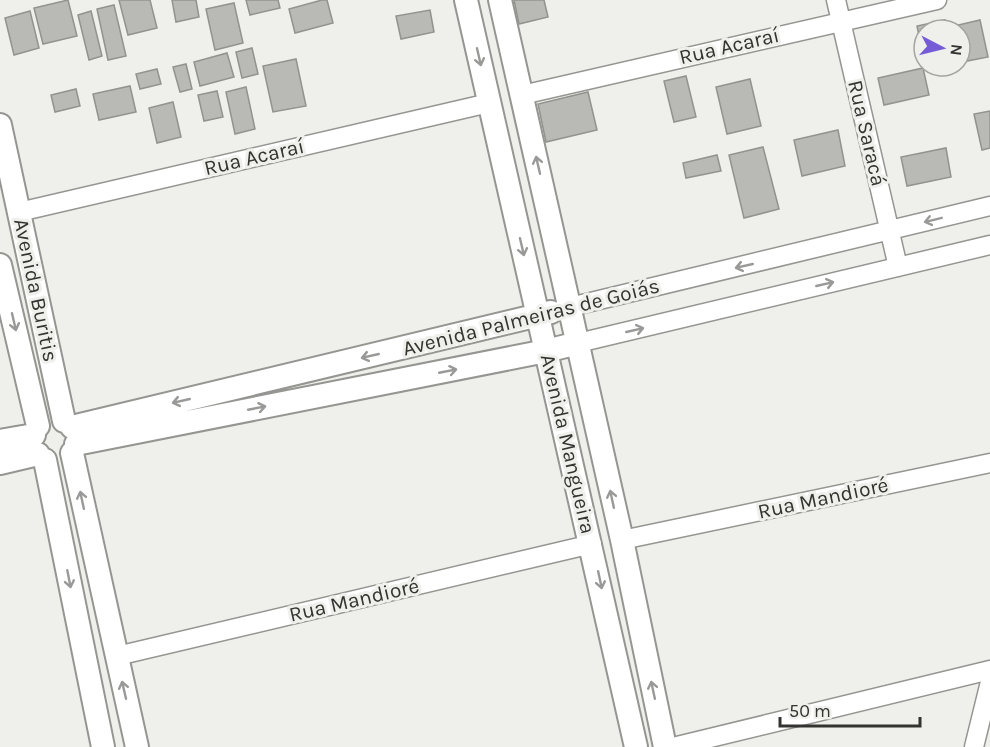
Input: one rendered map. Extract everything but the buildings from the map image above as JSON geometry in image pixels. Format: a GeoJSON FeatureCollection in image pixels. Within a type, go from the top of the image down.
{"type":"FeatureCollection","features":[{"type":"Feature","properties":{"kind":"street","name":"Avenida Mangueira"},"geometry":{"type":"LineString","coordinates":[[466,0],[592,544],[636,747]]}},
{"type":"Feature","properties":{"kind":"street","name":"Avenida Mangueira"},"geometry":{"type":"LineString","coordinates":[[500,0],[578,343],[665,747]]}},
{"type":"Feature","properties":{"kind":"street","name":"Rua Saracá"},"geometry":{"type":"LineString","coordinates":[[836,0],[898,267]]}},
{"type":"Feature","properties":{"kind":"street","name":"Rua Acaraí"},"geometry":{"type":"LineString","coordinates":[[522,94],[937,0]]}},
{"type":"Feature","properties":{"kind":"street","name":"Rua Acaraí"},"geometry":{"type":"LineString","coordinates":[[19,212],[489,103]]}},
{"type":"Feature","properties":{"kind":"street","name":"Avenida Buritis"},"geometry":{"type":"LineString","coordinates":[[0,125],[71,436],[137,747]]}},
{"type":"Feature","properties":{"kind":"street","name":"Avenida Palmeiras de Goiás"},"geometry":{"type":"LineString","coordinates":[[71,436],[538,316],[990,206]]}},
{"type":"Feature","properties":{"kind":"street","name":"Avenida Palmeiras de Goiás"},"geometry":{"type":"LineString","coordinates":[[71,436],[546,351],[990,245]]}},
{"type":"Feature","properties":{"kind":"street","name":"Avenida Buritis"},"geometry":{"type":"LineString","coordinates":[[0,265],[103,747]]}},
{"type":"Feature","properties":{"kind":"street"},"geometry":{"type":"LineString","coordinates":[[0,441],[39,444],[60,461],[71,436],[50,419],[39,444],[0,463]]}},
{"type":"Feature","properties":{"kind":"street","name":"Rua Mandioré"},"geometry":{"type":"LineString","coordinates":[[621,540],[990,462]]}},
{"type":"Feature","properties":{"kind":"street","name":"Rua Mandioré"},"geometry":{"type":"LineString","coordinates":[[117,656],[592,544]]}},
{"type":"Feature","properties":{"kind":"street"},"geometry":{"type":"LineString","coordinates":[[673,747],[990,670]]}},
{"type":"Feature","properties":{"kind":"street"},"geometry":{"type":"LineString","coordinates":[[974,747],[990,682]]}}]}
